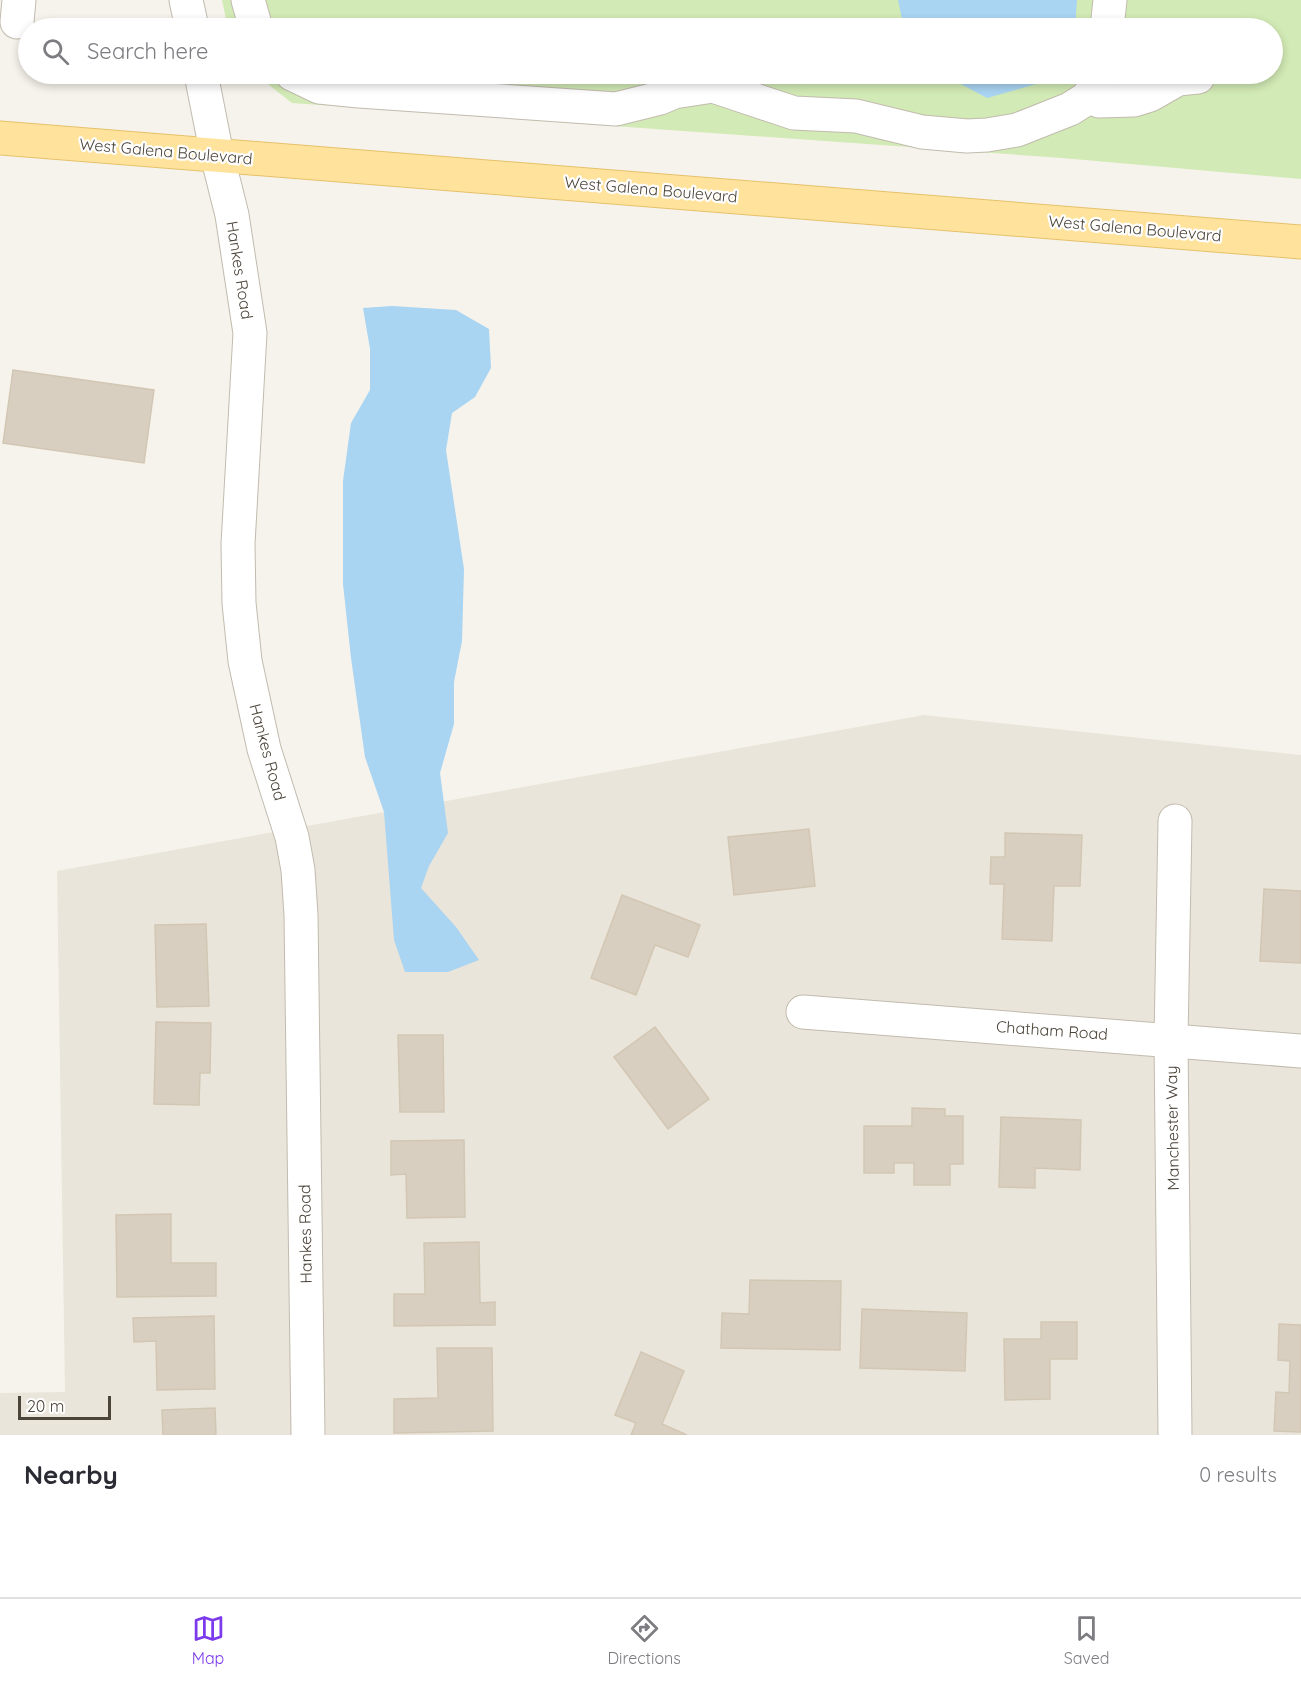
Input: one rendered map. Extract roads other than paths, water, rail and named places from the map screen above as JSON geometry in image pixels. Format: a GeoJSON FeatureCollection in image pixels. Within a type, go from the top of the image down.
{"type":"FeatureCollection","features":[{"type":"Feature","properties":{"kind":"main road","name":"West Galena Boulevard"},"geometry":{"type":"LineString","coordinates":[[0,138],[1301,242]]}},
{"type":"Feature","properties":{"kind":"street"},"geometry":{"type":"LineString","coordinates":[[186,0],[190,18]]}},
{"type":"Feature","properties":{"kind":"street"},"geometry":{"type":"LineString","coordinates":[[248,0],[253,18]]}},
{"type":"Feature","properties":{"kind":"street"},"geometry":{"type":"LineString","coordinates":[[1108,18],[1110,0]]}},
{"type":"Feature","properties":{"kind":"street","name":"Hankes Road"},"geometry":{"type":"LineString","coordinates":[[203,84],[232,215],[250,333],[238,544],[239,603],[245,661],[264,749],[292,837],[298,870],[308,1435]]}},
{"type":"Feature","properties":{"kind":"street"},"geometry":{"type":"LineString","coordinates":[[314,84],[320,87],[359,91],[615,109],[660,98],[674,92],[712,86],[794,113],[856,116],[922,132],[967,136],[1017,130],[1070,109],[1094,85],[1099,101],[1134,100],[1150,95],[1167,84]]}},
{"type":"Feature","properties":{"kind":"street","name":"Manchester Way"},"geometry":{"type":"LineString","coordinates":[[1175,821],[1171,1039],[1175,1435]]}},
{"type":"Feature","properties":{"kind":"street","name":"Chatham Road"},"geometry":{"type":"LineString","coordinates":[[803,1012],[1171,1039],[1301,1051]]}},
{"type":"Feature","properties":{"kind":"water"},"geometry":{"type":"Polygon","coordinates":[[[898,0],[1077,0],[1076,18],[902,18],[898,0]]]}},
{"type":"Feature","properties":{"kind":"water"},"geometry":{"type":"Polygon","coordinates":[[[961,84],[1037,84],[987,98],[961,84]]]}},
{"type":"Feature","properties":{"kind":"water"},"geometry":{"type":"Polygon","coordinates":[[[392,306],[456,310],[489,329],[491,368],[475,397],[452,413],[446,450],[464,569],[462,641],[454,682],[454,724],[440,773],[448,833],[429,866],[421,888],[456,927],[479,960],[448,972],[405,972],[394,940],[384,812],[365,757],[343,584],[343,481],[351,423],[370,390],[370,349],[363,308],[392,306]]]}}]}
